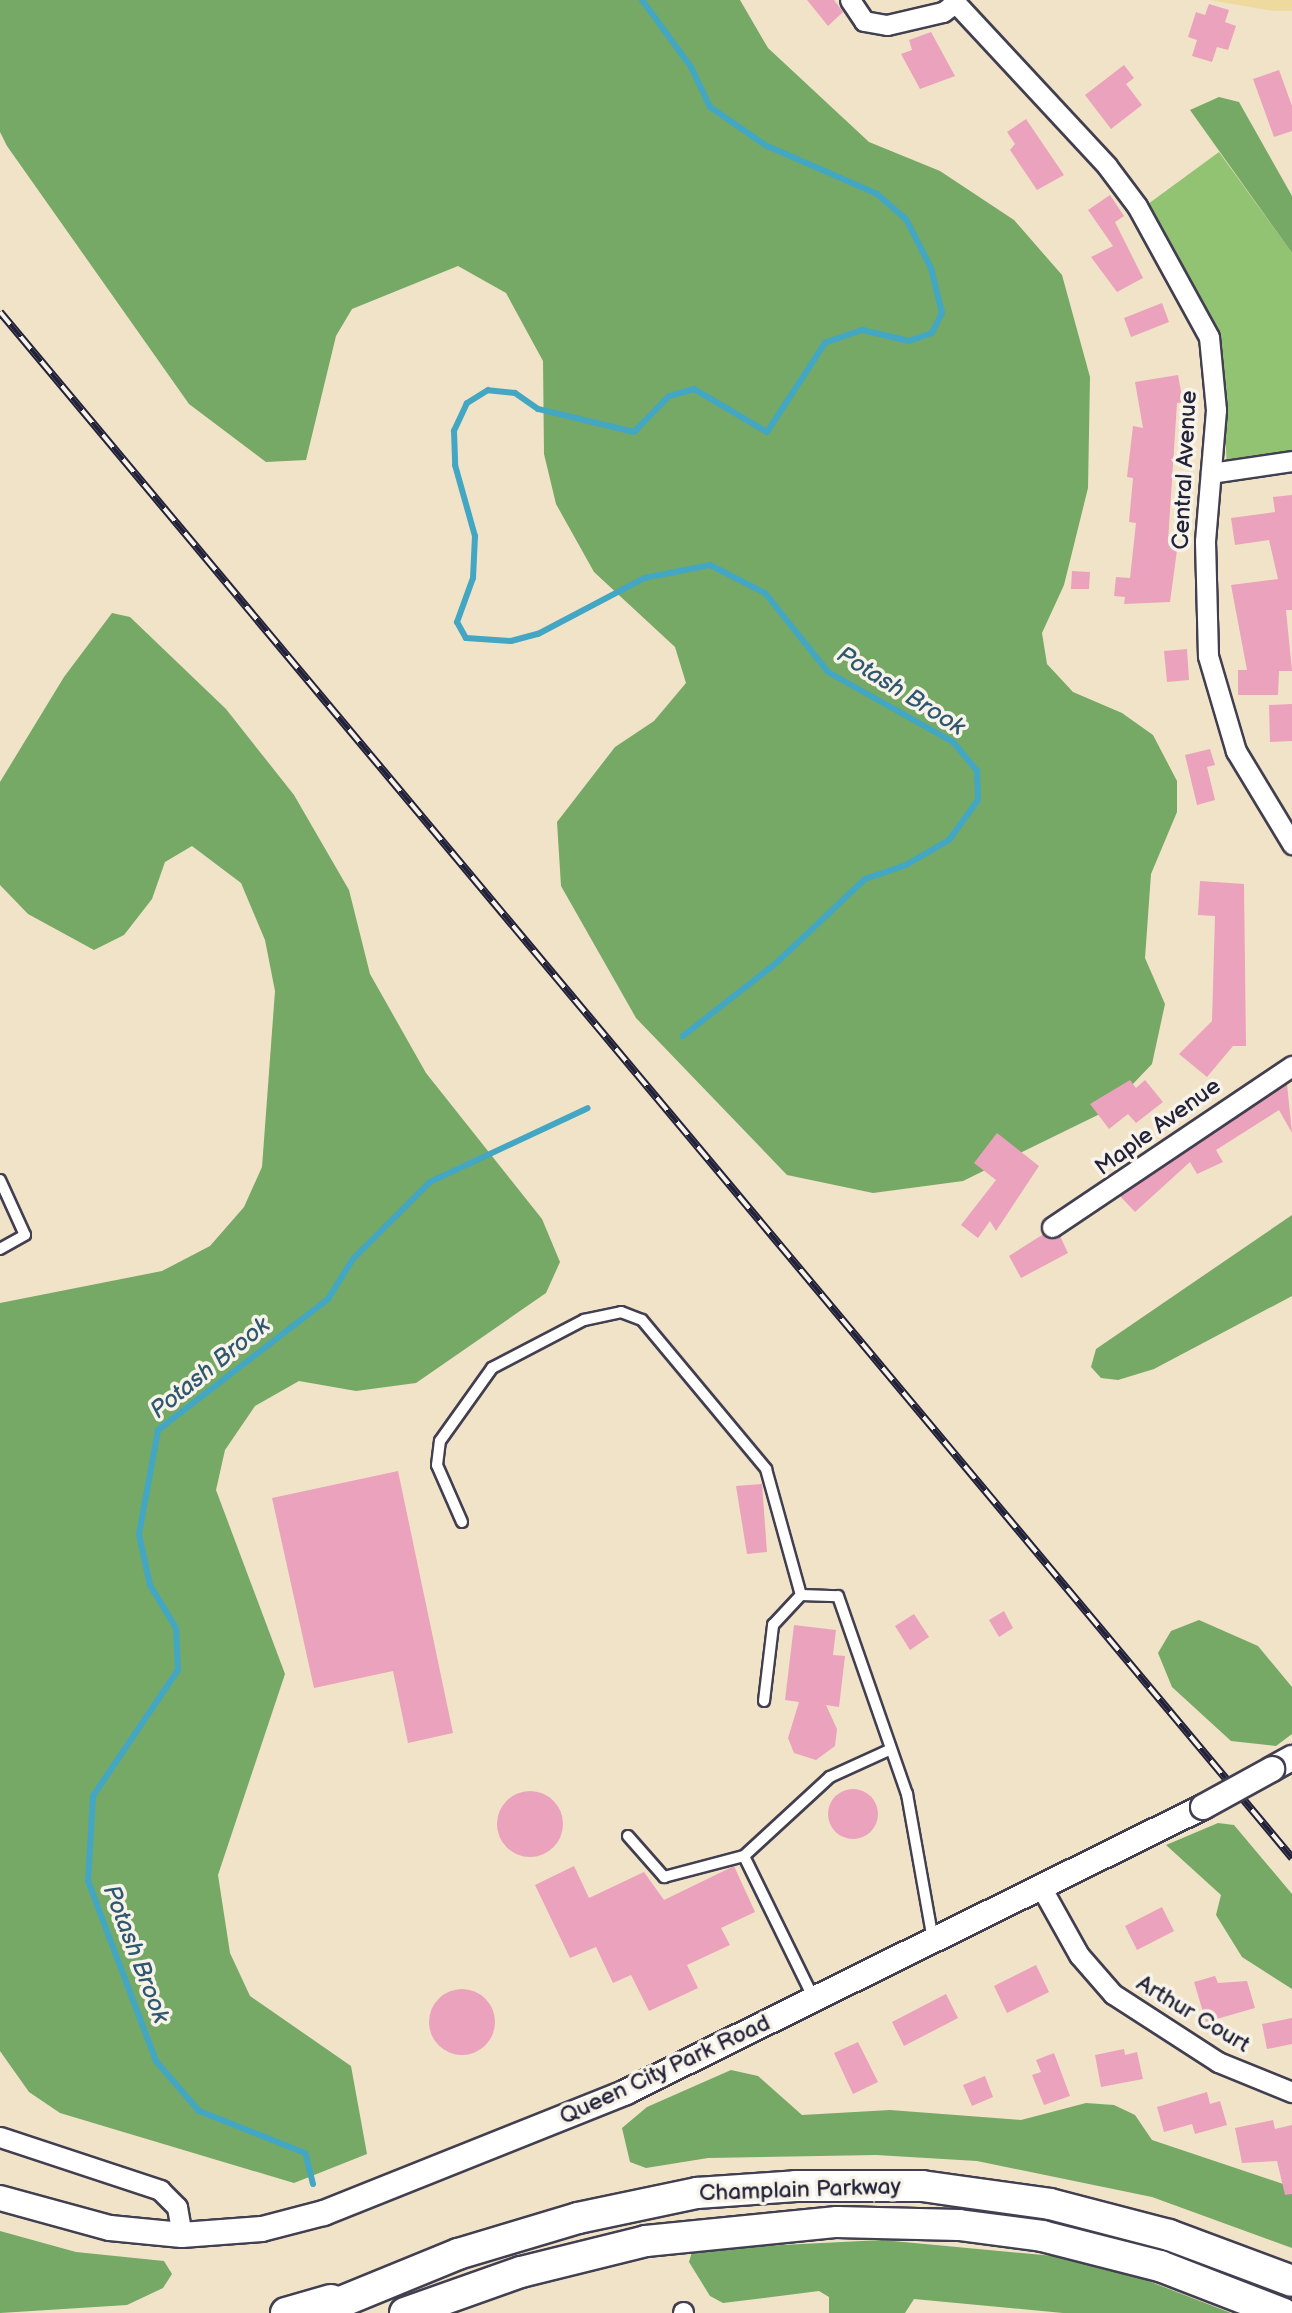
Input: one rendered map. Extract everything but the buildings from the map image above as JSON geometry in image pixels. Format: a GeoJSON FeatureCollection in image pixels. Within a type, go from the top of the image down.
{"type":"FeatureCollection","features":[{"type":"Feature","properties":{"kind":"main road","name":"Champlain Parkway"},"geometry":{"type":"LineString","coordinates":[[314,2313],[371,2286],[517,2234],[634,2204],[752,2188],[881,2184],[1090,2212],[1209,2248],[1292,2281]]}},
{"type":"Feature","properties":{"kind":"main road","name":"Champlain Parkway"},"geometry":{"type":"LineString","coordinates":[[405,2313],[456,2293],[583,2255],[708,2230],[888,2222],[987,2228],[1080,2244],[1199,2278],[1282,2313]]}},
{"type":"Feature","properties":{"kind":"main road"},"geometry":{"type":"LineString","coordinates":[[286,2313],[371,2286]]}},
{"type":"Feature","properties":{"kind":"main road"},"geometry":{"type":"LineString","coordinates":[[424,2313],[456,2293]]}},
{"type":"Feature","properties":{"kind":"street"},"geometry":{"type":"LineString","coordinates":[[850,0],[864,21],[887,25],[943,12],[954,1]]}},
{"type":"Feature","properties":{"kind":"street","name":"Central Avenue"},"geometry":{"type":"LineString","coordinates":[[954,1],[1107,166],[1199,313],[1213,363],[1205,609],[1218,704],[1236,751],[1292,844]]}},
{"type":"Feature","properties":{"kind":"street"},"geometry":{"type":"LineString","coordinates":[[1211,473],[1292,461]]}},
{"type":"Feature","properties":{"kind":"street","name":"Maple Avenue"},"geometry":{"type":"LineString","coordinates":[[1052,1227],[1292,1066]]}},
{"type":"Feature","properties":{"kind":"street","name":"Queen City Park Road"},"geometry":{"type":"LineString","coordinates":[[0,2198],[110,2228],[182,2235],[262,2229],[350,2205],[626,2092],[1203,1807],[1282,1764]]}},
{"type":"Feature","properties":{"kind":"street","name":"Arthur Court"},"geometry":{"type":"LineString","coordinates":[[1041,1887],[1079,1955],[1113,1994],[1218,2062],[1292,2092]]}},
{"type":"Feature","properties":{"kind":"street"},"geometry":{"type":"LineString","coordinates":[[0,2137],[160,2190],[177,2207],[182,2235]]}},
{"type":"Feature","properties":{"kind":"lane"},"geometry":{"type":"LineString","coordinates":[[0,1180],[25,1235],[0,1249]]}},
{"type":"Feature","properties":{"kind":"lane"},"geometry":{"type":"LineString","coordinates":[[462,1522],[437,1465],[440,1441],[460,1407],[492,1368],[537,1341],[621,1312],[642,1320],[766,1469],[801,1595]]}},
{"type":"Feature","properties":{"kind":"lane"},"geometry":{"type":"LineString","coordinates":[[764,1701],[773,1625],[801,1595],[838,1596],[887,1751],[907,1794],[933,1941]]}},
{"type":"Feature","properties":{"kind":"lane"},"geometry":{"type":"LineString","coordinates":[[628,1836],[664,1877],[744,1856],[830,1777],[887,1751]]}},
{"type":"Feature","properties":{"kind":"lane"},"geometry":{"type":"LineString","coordinates":[[744,1856],[814,2000]]}},
{"type":"Feature","properties":{"kind":"green space"},"geometry":{"type":"Polygon","coordinates":[[[0,0],[740,0],[768,48],[869,142],[940,171],[1014,220],[1062,275],[1090,377],[1088,488],[1064,585],[1042,633],[1047,664],[1073,692],[1122,713],[1153,735],[1177,781],[1177,812],[1151,874],[1145,958],[1165,1004],[1152,1064],[1108,1110],[963,1181],[873,1193],[787,1175],[636,1018],[561,886],[557,822],[615,747],[654,721],[686,683],[675,647],[594,572],[556,504],[544,454],[543,361],[506,293],[458,266],[352,309],[336,336],[306,460],[266,462],[189,404],[7,146],[0,132],[0,0]]]}},
{"type":"Feature","properties":{"kind":"green space"},"geometry":{"type":"Polygon","coordinates":[[[1219,97],[1239,102],[1292,196],[1292,253],[1190,110],[1219,97]]]}},
{"type":"Feature","properties":{"kind":"green space"},"geometry":{"type":"Polygon","coordinates":[[[1219,152],[1292,253],[1292,455],[1227,467],[1221,365],[1210,321],[1148,204],[1219,152]]]}},
{"type":"Feature","properties":{"kind":"green space"},"geometry":{"type":"Polygon","coordinates":[[[112,613],[130,617],[226,709],[294,795],[349,890],[370,974],[426,1073],[542,1219],[560,1262],[546,1293],[416,1383],[356,1391],[299,1381],[255,1406],[225,1450],[216,1490],[285,1674],[218,1875],[230,1953],[250,1996],[351,2066],[367,2154],[294,2183],[60,2113],[29,2092],[0,2051],[0,1303],[162,1271],[210,1246],[244,1207],[262,1167],[275,991],[265,940],[241,883],[192,846],[165,862],[152,899],[124,935],[94,950],[28,914],[0,885],[0,782],[64,677],[112,613]]]}},
{"type":"Feature","properties":{"kind":"green space"},"geometry":{"type":"Polygon","coordinates":[[[1292,1215],[1292,1296],[1154,1369],[1118,1380],[1101,1378],[1091,1367],[1096,1349],[1292,1215]]]}},
{"type":"Feature","properties":{"kind":"green space"},"geometry":{"type":"Polygon","coordinates":[[[1199,1620],[1258,1646],[1292,1687],[1292,1734],[1276,1746],[1231,1741],[1172,1687],[1158,1653],[1171,1631],[1199,1620]]]}},
{"type":"Feature","properties":{"kind":"green space"},"geometry":{"type":"Polygon","coordinates":[[[1218,1823],[1234,1825],[1292,1894],[1292,1989],[1242,1957],[1216,1915],[1221,1895],[1166,1845],[1218,1823]]]}},
{"type":"Feature","properties":{"kind":"green space"},"geometry":{"type":"Polygon","coordinates":[[[731,2070],[758,2076],[802,2115],[890,2110],[1021,2120],[1086,2103],[1114,2105],[1135,2115],[1152,2140],[1292,2187],[1292,2248],[1152,2197],[977,2161],[876,2155],[708,2158],[646,2168],[630,2162],[622,2128],[647,2107],[731,2070]]]}},
{"type":"Feature","properties":{"kind":"green space"},"geometry":{"type":"Polygon","coordinates":[[[0,2231],[76,2252],[164,2261],[172,2274],[163,2288],[127,2305],[0,2313],[0,2231]]]}},
{"type":"Feature","properties":{"kind":"green space"},"geometry":{"type":"Polygon","coordinates":[[[882,2240],[1054,2256],[1133,2275],[1231,2313],[1063,2313],[914,2299],[905,2313],[829,2313],[829,2297],[819,2291],[723,2303],[710,2296],[689,2262],[692,2252],[704,2249],[882,2240]]]}},
{"type":"Feature","properties":{"kind":"sand"},"geometry":{"type":"Polygon","coordinates":[[[1209,0],[1292,0],[1292,11],[1274,11],[1209,0]]]}},
{"type":"Feature","properties":{"kind":"waterway","name":"Potash Brook"},"geometry":{"type":"LineString","coordinates":[[642,0],[691,67],[710,107],[765,145],[877,194],[906,219],[931,268],[942,313],[932,333],[909,341],[862,330],[825,343],[767,432],[694,389],[669,396],[634,432],[538,409],[515,393],[488,390],[467,403],[454,431],[455,465],[475,536],[473,578],[457,622],[466,638],[511,641],[538,634],[644,578],[710,565],[765,593],[828,672],[953,742],[977,771],[978,800],[949,840],[906,865],[865,879],[775,964],[683,1036]]}},
{"type":"Feature","properties":{"kind":"waterway","name":"Potash Brook"},"geometry":{"type":"LineString","coordinates":[[313,2184],[305,2153],[199,2111],[156,2061],[88,1881],[93,1796],[178,1670],[176,1628],[150,1585],[139,1534],[158,1430],[328,1299],[353,1259],[430,1182],[588,1108]]}},
{"type":"Feature","properties":{"kind":"railway"},"geometry":{"type":"LineString","coordinates":[[0,312],[1292,1858]]}}]}
